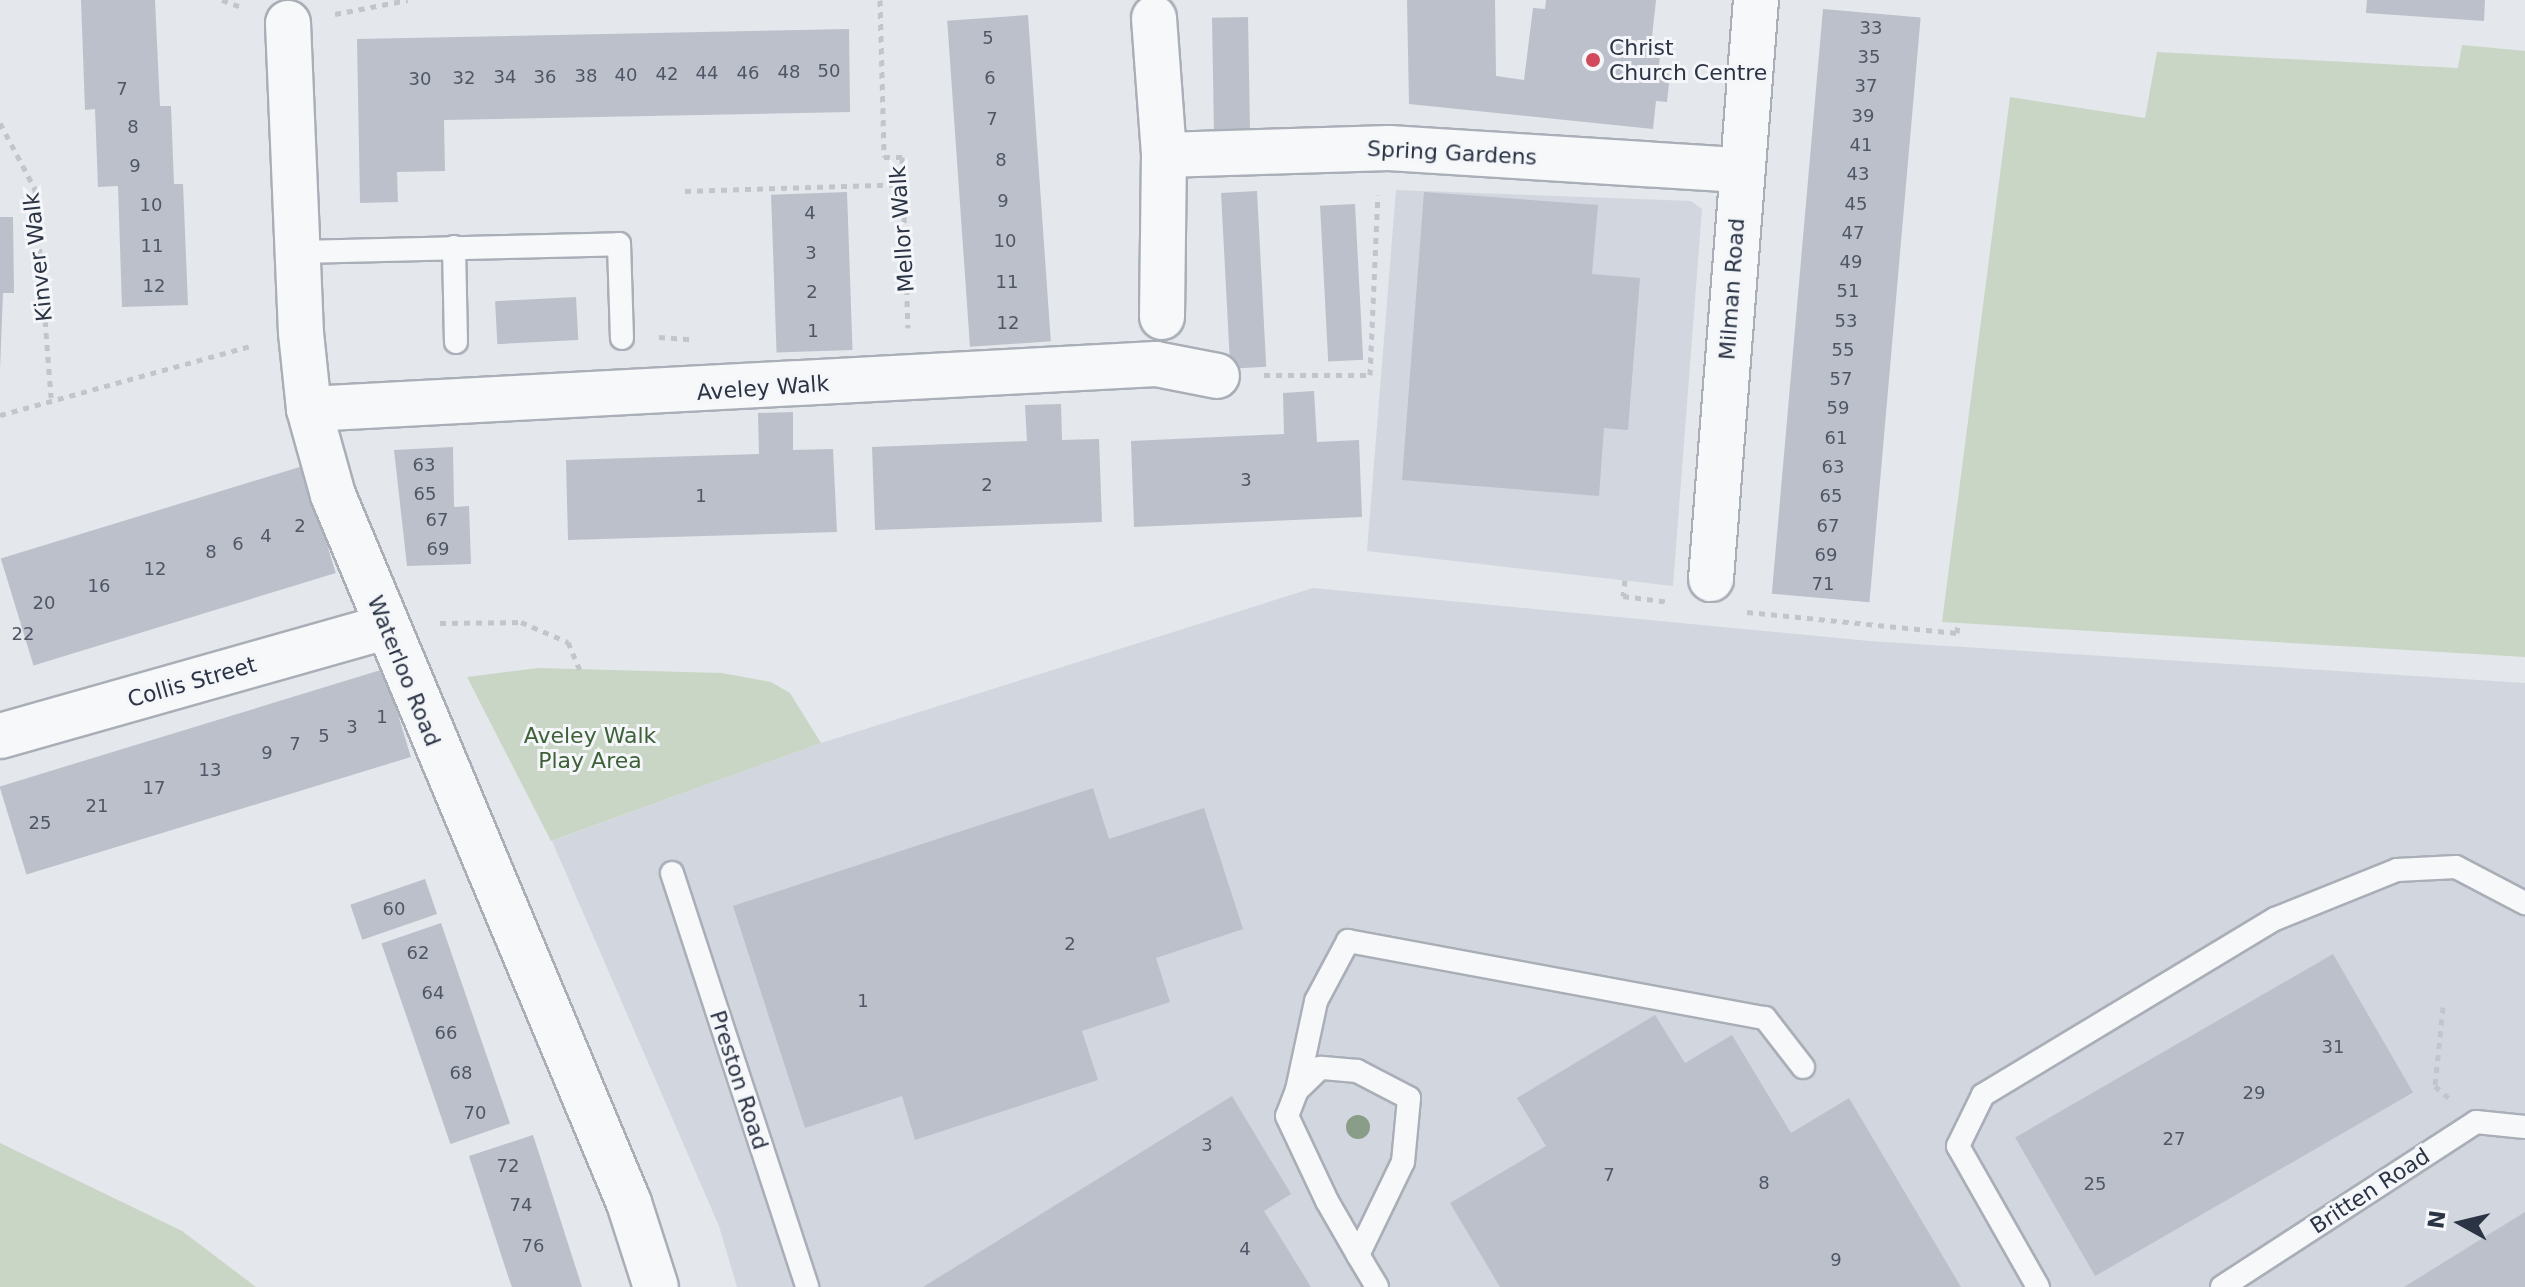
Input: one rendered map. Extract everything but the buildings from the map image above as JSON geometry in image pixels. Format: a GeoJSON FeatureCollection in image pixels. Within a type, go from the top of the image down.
{"type":"FeatureCollection","features":[{"type":"Feature","properties":{"kind":"street","name":"Milman Road"},"geometry":{"type":"LineString","coordinates":[[1709,598],[1740,170],[1756,0]]}},
{"type":"Feature","properties":{"kind":"street"},"geometry":{"type":"LineString","coordinates":[[1154,18],[1164,155],[1162,317]]}},
{"type":"Feature","properties":{"kind":"street","name":"Waterloo Road"},"geometry":{"type":"LineString","coordinates":[[288,23],[301,252],[301,333],[309,409],[387,634],[629,1203],[656,1287]]}},
{"type":"Feature","properties":{"kind":"street","name":"Spring Gardens"},"geometry":{"type":"LineString","coordinates":[[1164,155],[1389,148],[1740,170]]}},
{"type":"Feature","properties":{"kind":"street","name":"Aveley Walk"},"geometry":{"type":"LineString","coordinates":[[309,409],[1156,364],[1217,376]]}},
{"type":"Feature","properties":{"kind":"street","name":"Collis Street"},"geometry":{"type":"LineString","coordinates":[[0,736],[387,634]]}},
{"type":"Feature","properties":{"kind":"lane"},"geometry":{"type":"LineString","coordinates":[[301,252],[619,244],[622,338]]}},
{"type":"Feature","properties":{"kind":"lane"},"geometry":{"type":"LineString","coordinates":[[454,247],[456,342]]}},
{"type":"Feature","properties":{"kind":"lane"},"geometry":{"type":"LineString","coordinates":[[2038,1287],[1958,1146],[1983,1095],[2012,1083],[2275,919],[2397,870],[2456,867],[2525,903]]}},
{"type":"Feature","properties":{"kind":"lane","name":"Preston Road"},"geometry":{"type":"LineString","coordinates":[[672,873],[807,1287]]}},
{"type":"Feature","properties":{"kind":"lane"},"geometry":{"type":"LineString","coordinates":[[1377,1287],[1287,1116],[1297,1090],[1316,1001],[1348,941],[1765,1018],[1803,1067]]}},
{"type":"Feature","properties":{"kind":"lane"},"geometry":{"type":"LineString","coordinates":[[1297,1090],[1320,1068],[1357,1071],[1409,1098],[1403,1162],[1358,1255]]}},
{"type":"Feature","properties":{"kind":"lane"},"geometry":{"type":"LineString","coordinates":[[2476,1122],[2525,1127]]}},
{"type":"Feature","properties":{"kind":"lane","name":"Britten Road"},"geometry":{"type":"LineString","coordinates":[[2222,1287],[2476,1122]]}},
{"type":"Feature","properties":{"kind":"path"},"geometry":{"type":"LineString","coordinates":[[288,23],[408,0]]}},
{"type":"Feature","properties":{"kind":"path","name":"Mellor Walk"},"geometry":{"type":"LineString","coordinates":[[880,0],[884,157],[902,157],[908,328]]}},
{"type":"Feature","properties":{"kind":"path","name":"Kinver Walk"},"geometry":{"type":"LineString","coordinates":[[0,123],[35,189],[51,397]]}},
{"type":"Feature","properties":{"kind":"path"},"geometry":{"type":"LineString","coordinates":[[1217,376],[1370,375],[1377,197],[1389,148]]}},
{"type":"Feature","properties":{"kind":"path"},"geometry":{"type":"LineString","coordinates":[[685,191],[903,184]]}},
{"type":"Feature","properties":{"kind":"path"},"geometry":{"type":"LineString","coordinates":[[0,415],[51,397],[301,333]]}},
{"type":"Feature","properties":{"kind":"path"},"geometry":{"type":"LineString","coordinates":[[1625,580],[1623,596],[1709,598],[1957,633],[1958,623]]}},
{"type":"Feature","properties":{"kind":"path"},"geometry":{"type":"LineString","coordinates":[[387,634],[448,622],[521,622],[568,642],[581,672]]}},
{"type":"Feature","properties":{"kind":"path"},"geometry":{"type":"LineString","coordinates":[[2443,1007],[2435,1086],[2476,1122]]}},
{"type":"Feature","properties":{"kind":"shaded area"},"geometry":{"type":"Polygon","coordinates":[[[1396,190],[1691,201],[1702,209],[1673,586],[1367,551],[1396,190]]]}},
{"type":"Feature","properties":{"kind":"shaded area"},"geometry":{"type":"Polygon","coordinates":[[[1313,588],[1869,641],[2525,683],[2525,1287],[737,1287],[719,1226],[552,841],[821,743],[1313,588]]]}},
{"type":"Feature","properties":{"kind":"green space"},"geometry":{"type":"Polygon","coordinates":[[[2462,45],[2525,51],[2525,657],[1942,622],[2010,97],[2145,118],[2157,52],[2458,68],[2462,45]]]}},
{"type":"Feature","properties":{"kind":"green space","name":"Aveley Walk Play Area"},"geometry":{"type":"Polygon","coordinates":[[[538,668],[722,673],[771,682],[790,693],[821,743],[551,841],[467,677],[538,668]]]}},
{"type":"Feature","properties":{"kind":"green space"},"geometry":{"type":"Polygon","coordinates":[[[0,1143],[182,1231],[256,1287],[0,1287],[0,1143]]]}},
{"type":"Feature","properties":{"kind":"place","name":"Christ Church Centre"},"geometry":{"type":"Point","coordinates":[1593,60]}}]}
